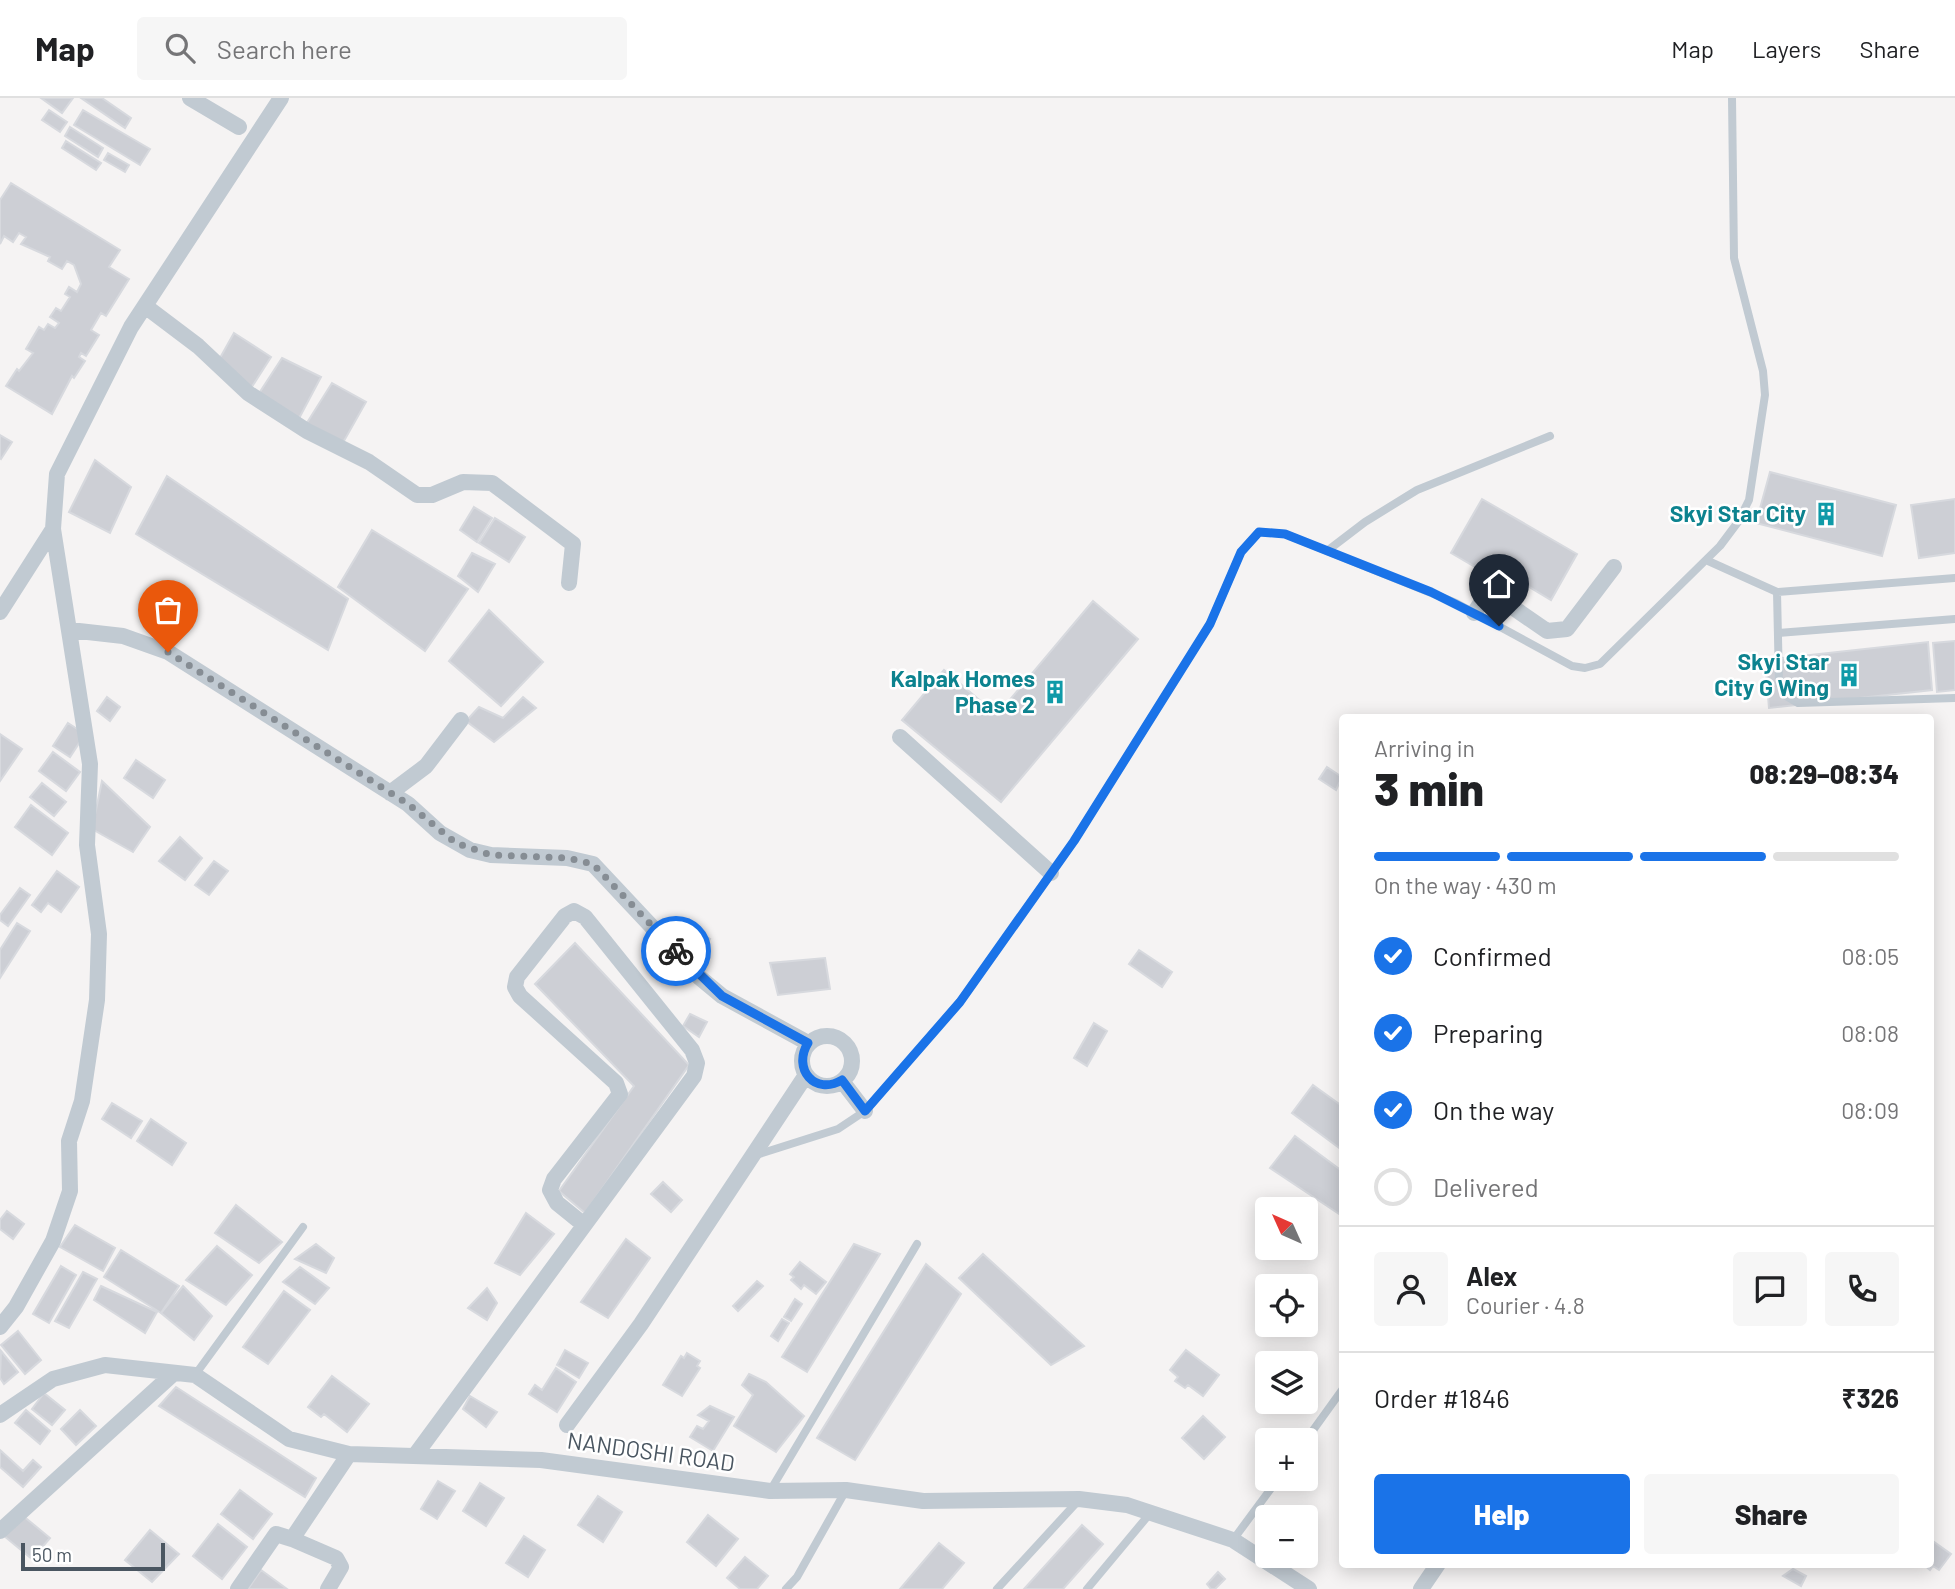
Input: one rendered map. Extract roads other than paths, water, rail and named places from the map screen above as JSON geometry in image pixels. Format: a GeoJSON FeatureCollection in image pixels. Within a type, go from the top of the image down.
{"type":"FeatureCollection","features":[{"type":"Feature","properties":{"kind":"street"},"geometry":{"type":"LineString","coordinates":[[190,98],[239,127]]}},
{"type":"Feature","properties":{"kind":"street"},"geometry":{"type":"LineString","coordinates":[[0,1326],[16,1307],[53,1241],[70,1191],[69,1141],[82,1101],[97,1000],[99,934],[87,845],[90,764],[53,529],[57,474],[107,372],[145,306],[281,98]]}},
{"type":"Feature","properties":{"kind":"street"},"geometry":{"type":"LineString","coordinates":[[145,306],[198,346],[248,393],[307,431],[369,462],[417,495],[432,495],[463,482],[492,483],[573,544],[569,583]]}},
{"type":"Feature","properties":{"kind":"street"},"geometry":{"type":"LineString","coordinates":[[0,612],[53,529]]}},
{"type":"Feature","properties":{"kind":"street"},"geometry":{"type":"LineString","coordinates":[[1474,613],[1489,591],[1547,631],[1567,629],[1614,567]]}},
{"type":"Feature","properties":{"kind":"street"},"geometry":{"type":"LineString","coordinates":[[70,630],[125,636],[168,652],[390,793],[440,833],[470,850],[491,855],[567,858],[593,864],[715,990],[808,1043]]}},
{"type":"Feature","properties":{"kind":"street"},"geometry":{"type":"LineString","coordinates":[[390,793],[426,766],[461,720]]}},
{"type":"Feature","properties":{"kind":"street"},"geometry":{"type":"LineString","coordinates":[[900,737],[1052,873]]}},
{"type":"Feature","properties":{"kind":"street"},"geometry":{"type":"LineString","coordinates":[[416,1454],[694,1076],[697,1063],[692,1050],[585,917],[574,911],[565,916],[517,977],[515,987],[520,996],[616,1083],[620,1094],[554,1179],[550,1190],[556,1203],[583,1224]]}},
{"type":"Feature","properties":{"kind":"street"},"geometry":{"type":"LineString","coordinates":[[823,1035],[832,1035],[847,1044],[852,1059],[848,1075],[842,1080],[835,1084],[819,1085],[806,1075],[802,1059],[808,1043],[823,1035]]}},
{"type":"Feature","properties":{"kind":"street"},"geometry":{"type":"LineString","coordinates":[[567,1425],[641,1324],[806,1075]]}},
{"type":"Feature","properties":{"kind":"street"},"geometry":{"type":"LineString","coordinates":[[842,1080],[865,1111]]}},
{"type":"Feature","properties":{"kind":"street","name":"NANDOSHI ROAD"},"geometry":{"type":"LineString","coordinates":[[0,1415],[53,1379],[105,1366],[174,1373],[195,1376],[289,1439],[349,1454],[541,1460],[769,1491],[846,1490],[953,1503],[1079,1499],[1153,1511],[1233,1539],[1309,1589]]}},
{"type":"Feature","properties":{"kind":"street"},"geometry":{"type":"LineString","coordinates":[[0,1531],[174,1373]]}},
{"type":"Feature","properties":{"kind":"street"},"geometry":{"type":"LineString","coordinates":[[292,1539],[349,1454]]}},
{"type":"Feature","properties":{"kind":"street"},"geometry":{"type":"LineString","coordinates":[[238,1589],[276,1534],[336,1558],[341,1567],[328,1589]]}},
{"type":"Feature","properties":{"kind":"street"},"geometry":{"type":"LineString","coordinates":[[1421,1589],[1435,1568]]}},
{"type":"Feature","properties":{"kind":"lane"},"geometry":{"type":"LineString","coordinates":[[753,1156],[838,1129],[865,1111],[960,1002],[1052,873],[1210,624],[1249,540],[1259,532],[1271,531],[1327,551],[1474,613],[1572,666],[1585,668],[1600,664],[1706,560],[1738,522],[1749,500],[1766,396],[1763,371],[1734,258],[1731,98]]}},
{"type":"Feature","properties":{"kind":"lane"},"geometry":{"type":"LineString","coordinates":[[1327,551],[1365,522],[1417,490],[1550,436]]}},
{"type":"Feature","properties":{"kind":"lane"},"geometry":{"type":"LineString","coordinates":[[1706,560],[1777,592],[1955,578]]}},
{"type":"Feature","properties":{"kind":"lane"},"geometry":{"type":"LineString","coordinates":[[1777,592],[1779,683],[1786,696],[1798,703],[1955,698]]}},
{"type":"Feature","properties":{"kind":"lane"},"geometry":{"type":"LineString","coordinates":[[1778,633],[1955,619]]}},
{"type":"Feature","properties":{"kind":"lane"},"geometry":{"type":"LineString","coordinates":[[195,1376],[303,1227]]}},
{"type":"Feature","properties":{"kind":"lane"},"geometry":{"type":"LineString","coordinates":[[769,1491],[917,1244]]}},
{"type":"Feature","properties":{"kind":"lane"},"geometry":{"type":"LineString","coordinates":[[1315,1428],[1339,1394]]}},
{"type":"Feature","properties":{"kind":"lane"},"geometry":{"type":"LineString","coordinates":[[786,1589],[797,1577],[846,1490]]}},
{"type":"Feature","properties":{"kind":"lane"},"geometry":{"type":"LineString","coordinates":[[1233,1539],[1269,1491]]}},
{"type":"Feature","properties":{"kind":"lane"},"geometry":{"type":"LineString","coordinates":[[997,1589],[1079,1499]]}},
{"type":"Feature","properties":{"kind":"lane"},"geometry":{"type":"LineString","coordinates":[[1087,1589],[1153,1511]]}},
{"type":"Feature","properties":{"kind":"place","name":"Skyi Star City"},"geometry":{"type":"Point","coordinates":[1826,514]}},
{"type":"Feature","properties":{"kind":"place","name":"Skyi Star City G Wing"},"geometry":{"type":"Point","coordinates":[1849,675]}},
{"type":"Feature","properties":{"kind":"place","name":"Kalpak Homes Phase 2"},"geometry":{"type":"Point","coordinates":[1055,692]}}]}
